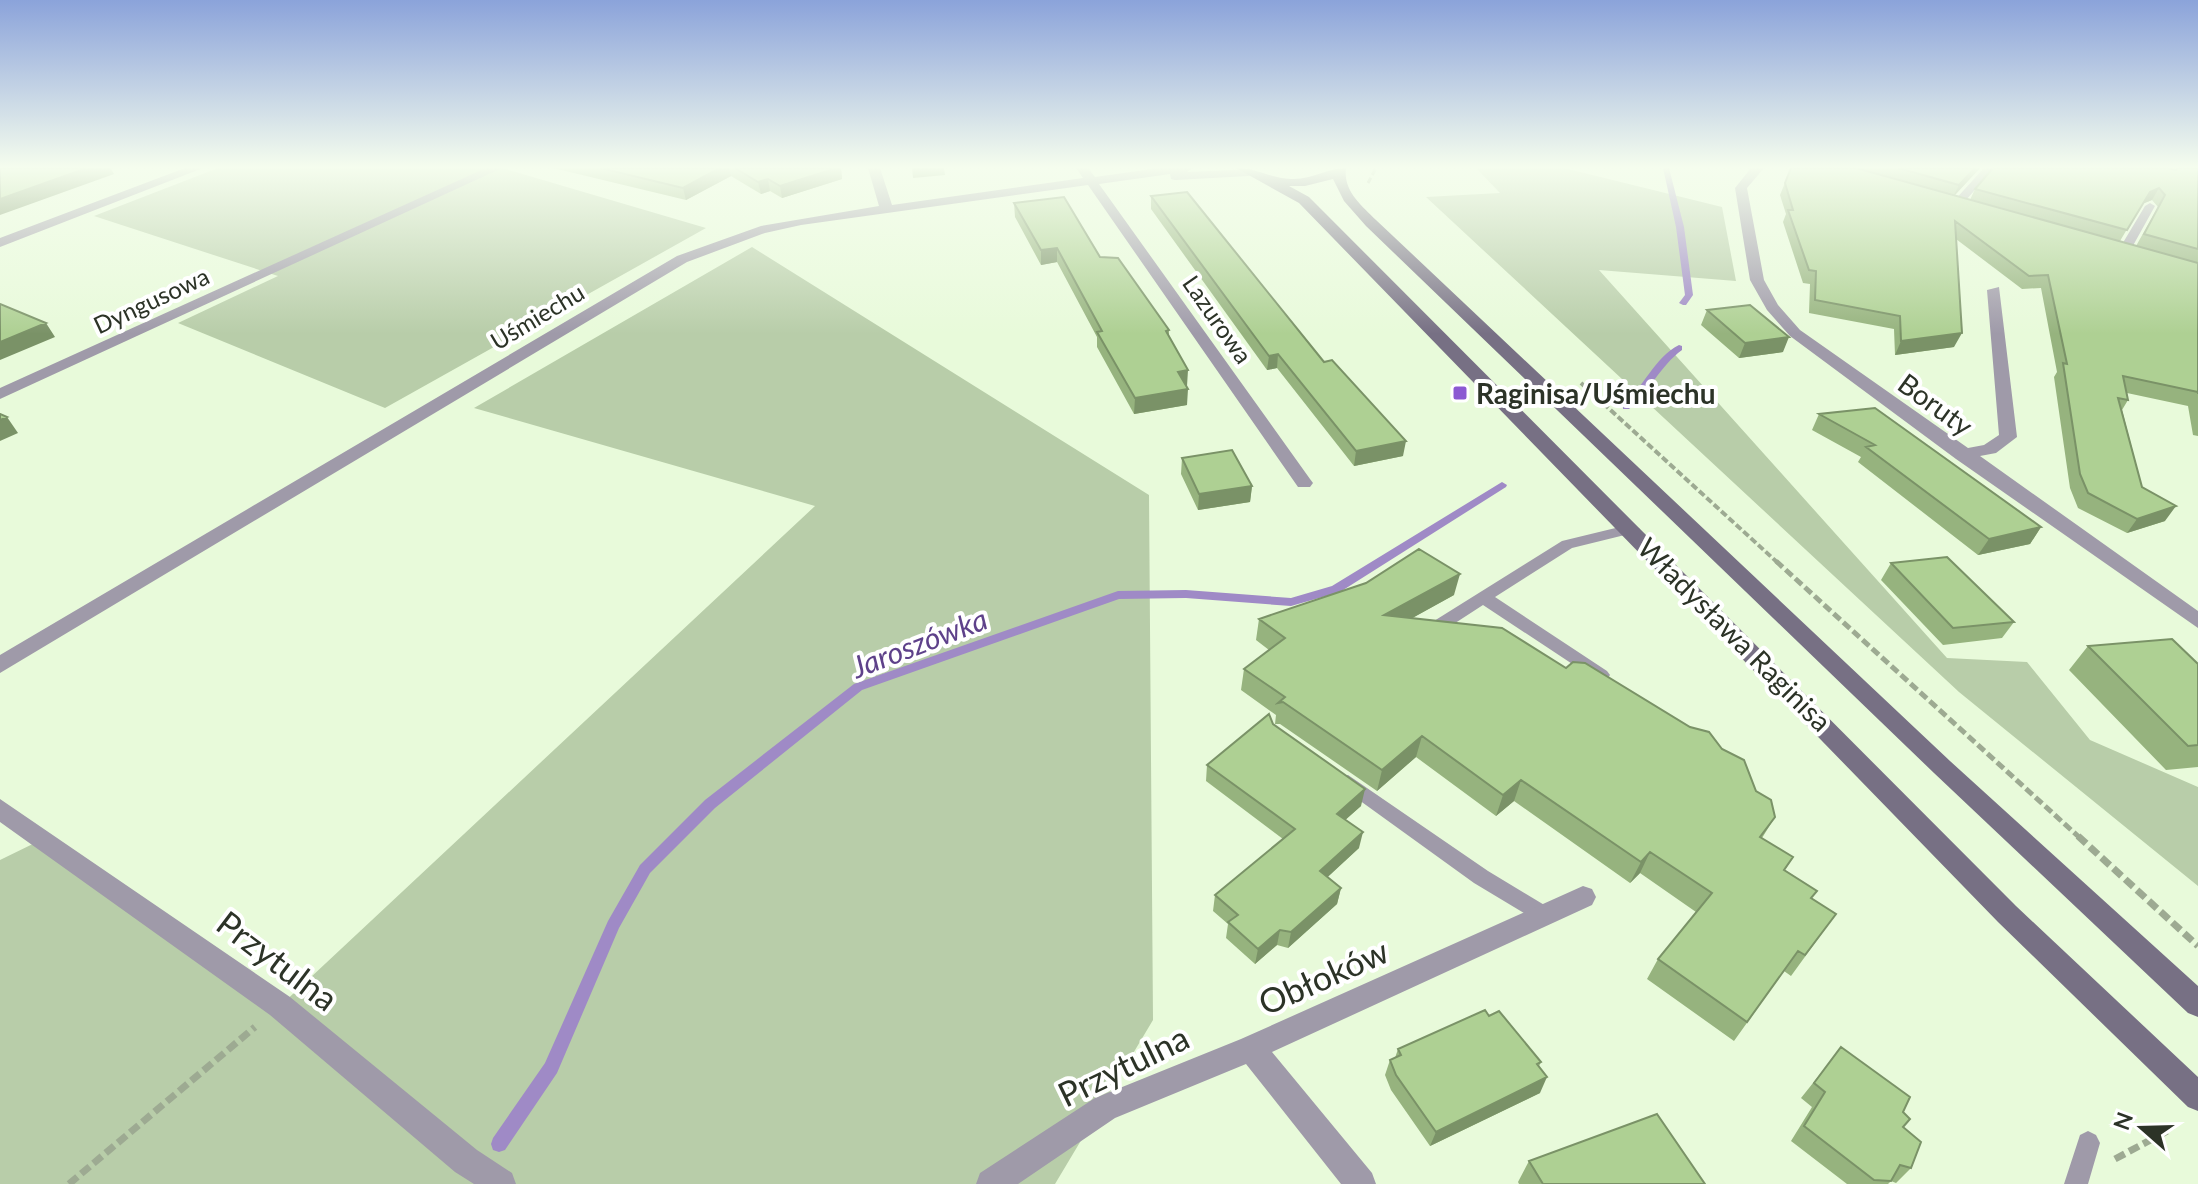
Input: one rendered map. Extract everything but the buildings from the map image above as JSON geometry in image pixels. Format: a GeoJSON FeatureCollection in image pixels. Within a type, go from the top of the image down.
{"type":"FeatureCollection","features":[{"type":"Feature","properties":{"kind":"main road","name":"Władysława Raginisa"},"geometry":{"type":"LineString","coordinates":[[1327,223],[1632,529],[2007,914],[2198,1097]]}},
{"type":"Feature","properties":{"kind":"main road","name":"Władysława Raginisa"},"geometry":{"type":"LineString","coordinates":[[1371,223],[1954,778],[2198,1004]]}},
{"type":"Feature","properties":{"kind":"street"},"geometry":{"type":"LineString","coordinates":[[0,243],[52,223]]}},
{"type":"Feature","properties":{"kind":"street","name":"Dyngusowa"},"geometry":{"type":"LineString","coordinates":[[0,394],[375,223]]}},
{"type":"Feature","properties":{"kind":"street","name":"Uśmiechu"},"geometry":{"type":"LineString","coordinates":[[0,665],[682,259],[774,227],[799,223]]}},
{"type":"Feature","properties":{"kind":"street","name":"Lazurowa"},"geometry":{"type":"LineString","coordinates":[[1121,223],[1304,483]]}},
{"type":"Feature","properties":{"kind":"street","name":"Boruty"},"geometry":{"type":"LineString","coordinates":[[1747,223],[1757,280],[1772,307],[1795,333],[2198,621]]}},
{"type":"Feature","properties":{"kind":"street"},"geometry":{"type":"LineString","coordinates":[[2109,246],[2139,255]]}},
{"type":"Feature","properties":{"kind":"street"},"geometry":{"type":"LineString","coordinates":[[1962,455],[1990,449],[2008,437],[1994,290]]}},
{"type":"Feature","properties":{"kind":"street","name":"Przytulna"},"geometry":{"type":"LineString","coordinates":[[0,809],[280,1006],[466,1161],[501,1184]]}},
{"type":"Feature","properties":{"kind":"street","name":"Obłoków"},"geometry":{"type":"LineString","coordinates":[[1361,1184],[1251,1048],[1583,897]]}},
{"type":"Feature","properties":{"kind":"street","name":"Przytulna"},"geometry":{"type":"LineString","coordinates":[[991,1184],[1105,1108],[1251,1048]]}},
{"type":"Feature","properties":{"kind":"lane"},"geometry":{"type":"LineString","coordinates":[[2124,251],[2140,223]]}},
{"type":"Feature","properties":{"kind":"lane"},"geometry":{"type":"LineString","coordinates":[[1440,625],[1567,544],[1632,529]]}},
{"type":"Feature","properties":{"kind":"lane"},"geometry":{"type":"LineString","coordinates":[[1484,598],[1613,683]]}},
{"type":"Feature","properties":{"kind":"lane"},"geometry":{"type":"LineString","coordinates":[[1329,769],[1481,877],[1544,915]]}},
{"type":"Feature","properties":{"kind":"lane"},"geometry":{"type":"LineString","coordinates":[[2076,1184],[2088,1143]]}},
{"type":"Feature","properties":{"kind":"path"},"geometry":{"type":"LineString","coordinates":[[1569,373],[2198,946]]}},
{"type":"Feature","properties":{"kind":"path"},"geometry":{"type":"LineString","coordinates":[[69,1184],[280,1006]]}},
{"type":"Feature","properties":{"kind":"path"},"geometry":{"type":"LineString","coordinates":[[2115,1159],[2171,1129]]}},
{"type":"Feature","properties":{"kind":"green space"},"geometry":{"type":"Polygon","coordinates":[[[116,223],[690,223],[706,228],[385,408],[178,323],[278,276],[116,223]]]}},
{"type":"Feature","properties":{"kind":"green space"},"geometry":{"type":"Polygon","coordinates":[[[1454,223],[1725,223],[1736,281],[1599,270],[1947,658],[2027,662],[2090,740],[2198,787],[2198,886],[1959,692],[1454,223]]]}},
{"type":"Feature","properties":{"kind":"green space"},"geometry":{"type":"Polygon","coordinates":[[[752,247],[1149,495],[1153,1020],[1055,1184],[0,1184],[0,860],[43,839],[280,1006],[815,506],[474,408],[752,247]]]}},
{"type":"Feature","properties":{"kind":"waterway","name":"Jaroszówka"},"geometry":{"type":"LineString","coordinates":[[1679,223],[1689,295],[1683,303]]}},
{"type":"Feature","properties":{"kind":"waterway"},"geometry":{"type":"LineString","coordinates":[[1626,407],[1635,400],[1663,361],[1679,348]]}},
{"type":"Feature","properties":{"kind":"waterway","name":"Jaroszówka"},"geometry":{"type":"LineString","coordinates":[[499,1144],[551,1068],[613,925],[645,869],[710,804],[858,687],[1118,595],[1186,594],[1291,602],[1336,589],[1502,485]]}},
{"type":"Feature","properties":{"kind":"place","name":"Raginisa/Uśmiechu"},"geometry":{"type":"Point","coordinates":[1460,393]}}]}
